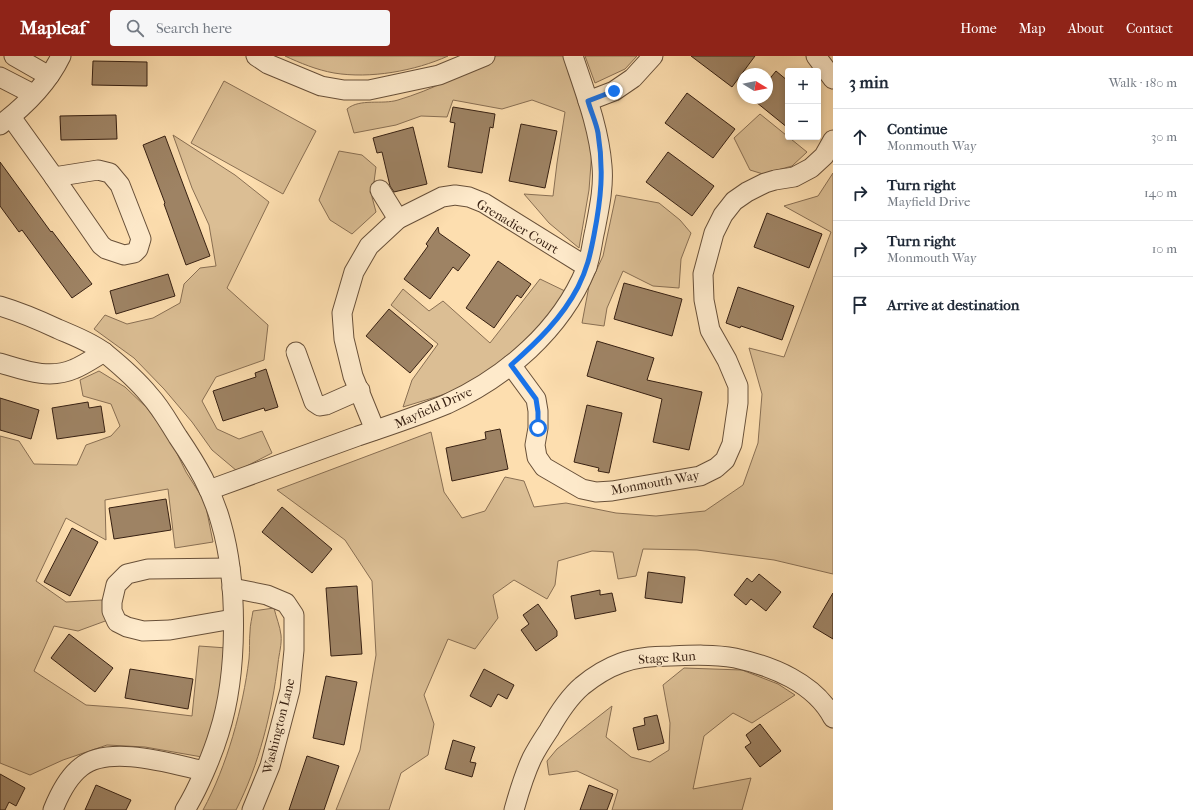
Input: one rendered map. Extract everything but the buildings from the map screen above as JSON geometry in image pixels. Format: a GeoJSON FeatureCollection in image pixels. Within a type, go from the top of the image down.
{"type":"FeatureCollection","features":[{"type":"Feature","properties":{"kind":"street"},"geometry":{"type":"LineString","coordinates":[[14,56],[49,76]]}},
{"type":"Feature","properties":{"kind":"street"},"geometry":{"type":"LineString","coordinates":[[54,177],[98,170],[110,173],[120,185],[141,239],[138,249],[134,253],[124,255],[106,249],[101,245],[54,177],[5,121],[49,76],[61,56]]}},
{"type":"Feature","properties":{"kind":"street"},"geometry":{"type":"LineString","coordinates":[[256,56],[268,64],[319,86],[344,90],[369,90],[439,75],[485,56]]}},
{"type":"Feature","properties":{"kind":"street","name":"Mayfield Drive"},"geometry":{"type":"LineString","coordinates":[[209,490],[392,425],[448,403],[481,385],[511,365],[539,340],[558,318],[577,289],[587,267],[600,206],[602,168],[597,132],[573,56]]}},
{"type":"Feature","properties":{"kind":"street"},"geometry":{"type":"LineString","coordinates":[[588,101],[614,91],[633,78],[653,56]]}},
{"type":"Feature","properties":{"kind":"street"},"geometry":{"type":"LineString","coordinates":[[816,56],[833,79]]}},
{"type":"Feature","properties":{"kind":"street"},"geometry":{"type":"LineString","coordinates":[[0,77],[33,94]]}},
{"type":"Feature","properties":{"kind":"street","name":"Monmouth Way"},"geometry":{"type":"LineString","coordinates":[[511,365],[536,399],[538,428],[535,445],[537,457],[548,469],[582,489],[596,492],[612,491],[700,476],[716,468],[725,460],[732,444],[738,403],[738,386],[727,360],[710,330],[704,300],[703,274],[714,233],[723,215],[740,197],[764,183],[794,177],[811,168],[824,156],[833,140]]}},
{"type":"Feature","properties":{"kind":"street"},"geometry":{"type":"LineString","coordinates":[[380,190],[398,219]]}},
{"type":"Feature","properties":{"kind":"street","name":"Grenadier Court"},"geometry":{"type":"LineString","coordinates":[[375,430],[360,390],[353,376],[344,339],[342,313],[354,272],[369,246],[398,219],[442,197],[455,195],[469,197],[484,203],[587,267]]}},
{"type":"Feature","properties":{"kind":"street"},"geometry":{"type":"LineString","coordinates":[[0,306],[18,311],[85,340],[104,352],[134,378],[151,396],[199,469],[209,490],[221,523],[230,568],[233,619],[231,672],[226,707],[219,733],[204,771],[185,810]]}},
{"type":"Feature","properties":{"kind":"street"},"geometry":{"type":"LineString","coordinates":[[0,363],[33,372],[49,374],[74,369],[104,352]]}},
{"type":"Feature","properties":{"kind":"street"},"geometry":{"type":"LineString","coordinates":[[296,352],[314,402],[320,406],[326,405],[360,390]]}},
{"type":"Feature","properties":{"kind":"street"},"geometry":{"type":"LineString","coordinates":[[230,568],[148,569],[127,574],[116,585],[112,602],[112,611],[117,622],[127,627],[143,631],[170,630],[233,619]]}},
{"type":"Feature","properties":{"kind":"street","name":"Washington Lane"},"geometry":{"type":"LineString","coordinates":[[232,588],[267,594],[286,603],[294,615],[294,650],[290,690],[270,766],[252,810]]}},
{"type":"Feature","properties":{"kind":"street","name":"Stage Run"},"geometry":{"type":"LineString","coordinates":[[514,810],[521,784],[532,758],[562,708],[582,686],[604,670],[621,663],[643,657],[698,655],[734,658],[763,666],[795,680],[812,692],[829,709],[833,718]]}},
{"type":"Feature","properties":{"kind":"street"},"geometry":{"type":"LineString","coordinates":[[53,810],[70,779],[82,766],[90,761],[127,756],[144,758],[204,771]]}},
{"type":"Feature","properties":{"kind":"shaded area"},"geometry":{"type":"Polygon","coordinates":[[[285,56],[448,56],[407,70],[377,74],[348,75],[328,72],[285,56]]]}},
{"type":"Feature","properties":{"kind":"shaded area"},"geometry":{"type":"Polygon","coordinates":[[[496,56],[564,56],[581,105],[592,150],[589,190],[579,248],[549,223],[524,194],[553,196],[565,112],[532,100],[502,109],[453,100],[447,117],[421,116],[396,125],[354,133],[347,109],[352,106],[365,103],[398,100],[411,96],[448,81],[496,56]]]}},
{"type":"Feature","properties":{"kind":"shaded area"},"geometry":{"type":"Polygon","coordinates":[[[585,56],[637,56],[625,69],[595,83],[585,56]]]}},
{"type":"Feature","properties":{"kind":"shaded area"},"geometry":{"type":"Polygon","coordinates":[[[224,81],[316,131],[283,194],[191,143],[224,81]]]}},
{"type":"Feature","properties":{"kind":"shaded area"},"geometry":{"type":"Polygon","coordinates":[[[760,114],[785,134],[785,140],[792,140],[807,152],[792,166],[763,174],[750,170],[734,138],[760,114]]]}},
{"type":"Feature","properties":{"kind":"shaded area"},"geometry":{"type":"Polygon","coordinates":[[[173,135],[235,175],[269,202],[227,288],[268,325],[264,360],[216,377],[202,401],[217,429],[239,439],[262,431],[272,453],[237,471],[212,450],[192,422],[164,389],[134,358],[94,329],[105,315],[127,324],[153,318],[180,303],[184,284],[200,268],[216,266],[209,225],[192,188],[173,135]]]}},
{"type":"Feature","properties":{"kind":"shaded area"},"geometry":{"type":"Polygon","coordinates":[[[339,151],[362,155],[376,167],[372,197],[376,212],[352,234],[330,220],[319,200],[339,151]]]}},
{"type":"Feature","properties":{"kind":"shaded area"},"geometry":{"type":"Polygon","coordinates":[[[833,173],[833,574],[774,560],[697,550],[643,549],[636,576],[618,579],[613,552],[592,551],[558,561],[555,585],[547,599],[514,580],[493,595],[498,618],[475,649],[448,639],[424,695],[434,724],[428,755],[401,773],[389,810],[336,810],[360,750],[376,655],[372,581],[345,540],[277,490],[431,432],[444,492],[462,518],[485,511],[505,477],[524,481],[534,507],[566,503],[616,513],[656,516],[705,511],[743,485],[758,443],[762,394],[749,348],[784,357],[831,232],[784,206],[818,196],[833,173]]]}},
{"type":"Feature","properties":{"kind":"shaded area"},"geometry":{"type":"Polygon","coordinates":[[[616,195],[659,203],[680,220],[691,233],[681,259],[679,288],[653,286],[623,271],[607,308],[604,326],[582,323],[589,286],[603,256],[616,195]]]}},
{"type":"Feature","properties":{"kind":"shaded area"},"geometry":{"type":"Polygon","coordinates":[[[540,279],[567,292],[523,346],[468,385],[403,407],[412,380],[438,344],[391,305],[403,289],[429,311],[443,301],[490,343],[540,279]]]}},
{"type":"Feature","properties":{"kind":"shaded area"},"geometry":{"type":"Polygon","coordinates":[[[99,371],[125,387],[146,407],[170,439],[186,472],[205,502],[213,542],[175,548],[168,489],[105,500],[106,540],[66,518],[36,581],[66,602],[102,600],[108,620],[78,631],[54,626],[34,671],[86,705],[127,708],[192,716],[199,646],[227,648],[220,699],[202,757],[145,747],[107,745],[63,760],[30,775],[0,763],[0,436],[19,441],[34,464],[77,465],[86,445],[111,436],[120,426],[111,404],[83,396],[80,380],[99,371]]]}},
{"type":"Feature","properties":{"kind":"shaded area"},"geometry":{"type":"Polygon","coordinates":[[[274,608],[280,632],[281,645],[272,700],[258,757],[236,810],[203,810],[212,793],[227,756],[238,717],[249,659],[250,629],[253,611],[274,608]]]}},
{"type":"Feature","properties":{"kind":"shaded area"},"geometry":{"type":"Polygon","coordinates":[[[684,668],[742,670],[778,684],[795,695],[752,723],[733,713],[704,736],[693,789],[751,778],[742,810],[612,810],[618,790],[577,771],[549,775],[547,761],[557,749],[612,706],[606,737],[631,757],[650,762],[669,750],[670,723],[663,685],[684,668]]]}},
{"type":"Feature","properties":{"kind":"route"},"geometry":{"type":"LineString","coordinates":[[538,428],[536,399],[511,365],[539,340],[558,318],[577,289],[587,267],[600,206],[602,168],[597,132],[588,101],[614,91]]}}]}
